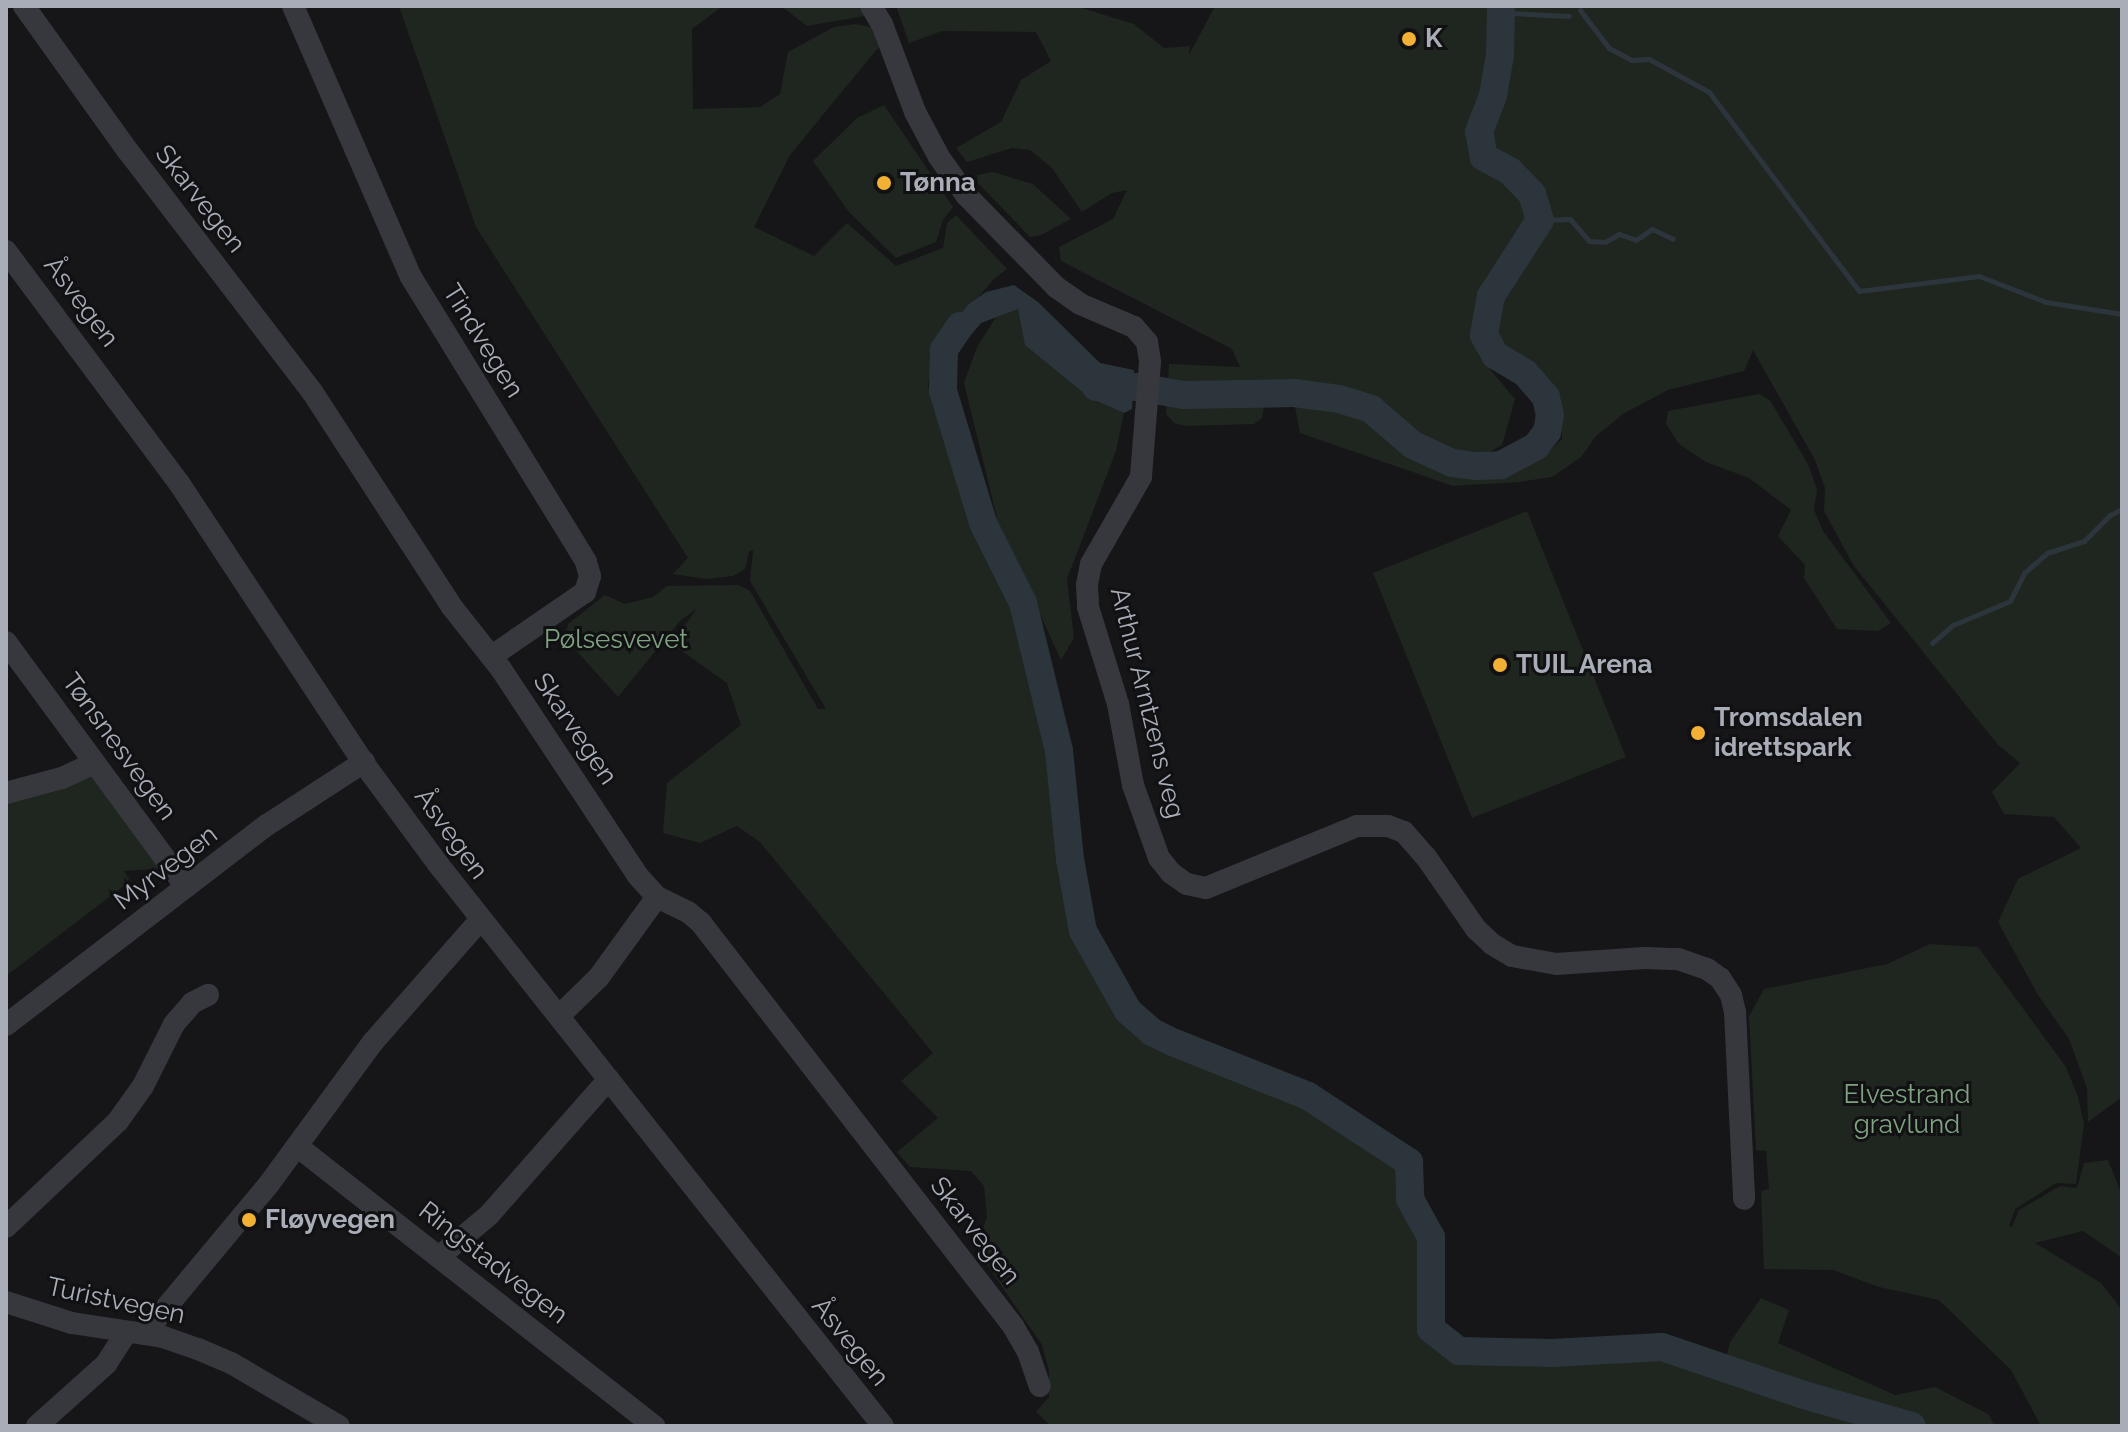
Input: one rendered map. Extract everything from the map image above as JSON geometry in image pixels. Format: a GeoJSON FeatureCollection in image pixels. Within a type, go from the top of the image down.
{"type":"FeatureCollection","features":[{"type":"Feature","properties":{"kind":"street","name":"Skarvegen"},"geometry":{"type":"LineString","coordinates":[[24,6],[119,139],[293,364],[452,607],[492,656],[633,869],[657,897],[688,912],[701,923],[1016,1331],[1040,1386]]}},
{"type":"Feature","properties":{"kind":"street","name":"Tindvegen"},"geometry":{"type":"LineString","coordinates":[[293,6],[411,277],[586,562],[590,576],[585,592],[492,656]]}},
{"type":"Feature","properties":{"kind":"street","name":"Arthur Arntzens veg"},"geometry":{"type":"LineString","coordinates":[[871,6],[928,138],[966,195],[1056,287],[1080,304],[1124,322],[1141,333],[1149,348],[1141,477],[1095,555],[1087,585],[1088,607],[1124,726],[1133,785],[1159,858],[1171,873],[1187,884],[1206,888],[1348,829],[1371,823],[1388,826],[1404,832],[1426,857],[1476,929],[1492,944],[1512,956],[1556,964],[1678,959],[1707,969],[1720,978],[1731,995],[1735,1012],[1744,1199]]}},
{"type":"Feature","properties":{"kind":"street","name":"Åsvegen"},"geometry":{"type":"LineString","coordinates":[[6,251],[179,483],[364,762],[480,920],[560,1015],[883,1426]]}},
{"type":"Feature","properties":{"kind":"street","name":"Tønsnesvegen"},"geometry":{"type":"LineString","coordinates":[[6,642],[186,887]]}},
{"type":"Feature","properties":{"kind":"street","name":"Myrvegen"},"geometry":{"type":"LineString","coordinates":[[6,1025],[267,825],[364,762]]}},
{"type":"Feature","properties":{"kind":"street"},"geometry":{"type":"LineString","coordinates":[[6,793],[62,778],[94,763]]}},
{"type":"Feature","properties":{"kind":"street"},"geometry":{"type":"LineString","coordinates":[[560,1015],[599,977],[657,897]]}},
{"type":"Feature","properties":{"kind":"street"},"geometry":{"type":"LineString","coordinates":[[37,1426],[136,1333],[297,1146],[373,1042],[480,920]]}},
{"type":"Feature","properties":{"kind":"street"},"geometry":{"type":"LineString","coordinates":[[6,1227],[118,1121],[143,1086],[174,1024],[192,1003],[208,995]]}},
{"type":"Feature","properties":{"kind":"street"},"geometry":{"type":"LineString","coordinates":[[440,1256],[489,1215],[609,1079]]}},
{"type":"Feature","properties":{"kind":"street","name":"Ringstadvegen"},"geometry":{"type":"LineString","coordinates":[[297,1146],[654,1426]]}},
{"type":"Feature","properties":{"kind":"street","name":"Turistvegen"},"geometry":{"type":"LineString","coordinates":[[6,1302],[72,1323],[180,1342],[231,1363],[339,1426]]}},
{"type":"Feature","properties":{"kind":"green space","name":"Pølsesvevet"},"geometry":{"type":"Polygon","coordinates":[[[399,6],[723,6],[692,29],[693,109],[760,107],[780,94],[788,52],[834,27],[856,24],[881,29],[887,37],[790,155],[754,227],[814,256],[847,223],[896,266],[943,248],[947,223],[956,215],[1007,269],[994,279],[936,346],[928,385],[972,530],[1011,603],[1035,684],[1084,932],[1129,1013],[1153,1034],[1309,1097],[1410,1164],[1411,1200],[1432,1239],[1432,1330],[1460,1352],[1553,1355],[1663,1348],[1724,1367],[1730,1342],[1761,1298],[1789,1310],[1778,1343],[1895,1395],[1935,1387],[1988,1414],[1995,1426],[1051,1426],[1036,1412],[1049,1397],[1049,1371],[1042,1345],[975,1247],[987,1218],[984,1186],[971,1171],[910,1167],[897,1152],[938,1118],[901,1081],[933,1053],[760,842],[737,826],[700,843],[663,833],[667,783],[741,725],[727,683],[672,644],[697,608],[680,621],[618,697],[565,638],[568,624],[605,595],[625,604],[653,597],[667,586],[738,585],[750,591],[818,709],[826,709],[750,581],[753,550],[749,552],[745,569],[733,576],[706,579],[673,574],[688,558],[476,227],[399,6]]]}},
{"type":"Feature","properties":{"kind":"green space"},"geometry":{"type":"Polygon","coordinates":[[[781,6],[858,6],[865,16],[807,26],[781,6]]]}},
{"type":"Feature","properties":{"kind":"green space"},"geometry":{"type":"Polygon","coordinates":[[[896,6],[1075,6],[1134,24],[1164,48],[1190,46],[1189,55],[1215,6],[1494,6],[1480,101],[1502,102],[1513,25],[1510,6],[2122,6],[2122,1097],[2088,1122],[2087,1088],[2069,1039],[2038,995],[1998,922],[2018,879],[2081,848],[2054,817],[2004,814],[1992,792],[2020,763],[1998,745],[1854,566],[1824,511],[1825,488],[1815,460],[1753,350],[1744,371],[1668,390],[1623,414],[1596,436],[1581,457],[1552,477],[1519,482],[1453,486],[1300,433],[1294,402],[1338,409],[1364,421],[1409,456],[1451,476],[1501,473],[1542,458],[1562,439],[1559,396],[1536,368],[1510,348],[1478,355],[1515,399],[1502,445],[1489,452],[1447,452],[1368,395],[1310,381],[1268,385],[1262,418],[1254,424],[1186,426],[1174,423],[1166,414],[1169,364],[1240,367],[1232,349],[1061,261],[1059,247],[1113,219],[1127,190],[1112,193],[1082,212],[1052,168],[1030,150],[1012,148],[967,162],[956,148],[1001,122],[1021,80],[1051,61],[1036,32],[942,31],[909,43],[896,6]]]}},
{"type":"Feature","properties":{"kind":"green space","name":"Tønna"},"geometry":{"type":"Polygon","coordinates":[[[884,105],[953,207],[943,220],[936,242],[896,258],[849,212],[813,161],[857,118],[884,105]]]}},
{"type":"Feature","properties":{"kind":"green space"},"geometry":{"type":"Polygon","coordinates":[[[993,172],[1033,184],[1071,219],[1041,235],[1030,237],[978,183],[977,175],[993,172]]]}},
{"type":"Feature","properties":{"kind":"green space"},"geometry":{"type":"Polygon","coordinates":[[[1018,309],[1090,398],[1124,413],[1116,451],[1067,579],[1074,638],[1061,660],[998,522],[964,383],[977,347],[996,317],[1018,309]]]}},
{"type":"Feature","properties":{"kind":"green space"},"geometry":{"type":"Polygon","coordinates":[[[1759,394],[1770,400],[1809,466],[1817,490],[1814,510],[1823,531],[1891,623],[1878,631],[1837,629],[1804,578],[1805,565],[1778,536],[1791,510],[1749,478],[1706,462],[1679,444],[1666,424],[1668,411],[1759,394]]]}},
{"type":"Feature","properties":{"kind":"green space","name":"TUIL Arena"},"geometry":{"type":"Polygon","coordinates":[[[1527,511],[1626,757],[1472,818],[1373,573],[1527,511]]]}},
{"type":"Feature","properties":{"kind":"green space"},"geometry":{"type":"Polygon","coordinates":[[[94,772],[167,868],[124,871],[130,881],[6,976],[6,794],[94,772]]]}},
{"type":"Feature","properties":{"kind":"green space","name":"Elvestrand gravlund"},"geometry":{"type":"Polygon","coordinates":[[[1930,944],[1978,947],[2066,1067],[2078,1097],[2084,1124],[2076,1184],[2056,1183],[2015,1209],[2009,1226],[2012,1227],[2019,1210],[2060,1186],[2077,1188],[2084,1163],[2108,1160],[2122,1195],[2122,1258],[2083,1231],[2035,1243],[2101,1283],[2122,1310],[2122,1426],[2041,1426],[2011,1370],[1939,1300],[1879,1287],[1833,1270],[1764,1269],[1761,1191],[1769,1189],[1766,1151],[1756,1150],[1749,1016],[1764,989],[1887,964],[1930,944]]]}},
{"type":"Feature","properties":{"kind":"shaded area"},"geometry":{"type":"Polygon","coordinates":[[[1014,285],[1038,302],[1100,363],[1134,370],[1132,409],[1124,413],[1090,398],[1025,345],[1018,309],[981,323],[955,354],[943,391],[944,350],[956,320],[969,304],[986,292],[1014,285]]]}},
{"type":"Feature","properties":{"kind":"waterway"},"geometry":{"type":"LineString","coordinates":[[1096,387],[1138,387],[1183,395],[1294,393],[1339,399],[1371,409],[1413,445],[1452,463],[1501,465],[1536,446],[1547,432],[1550,415],[1546,397],[1525,373],[1495,355],[1484,335],[1491,296],[1540,220],[1532,194],[1510,171],[1484,157],[1479,132],[1493,95],[1500,56],[1501,6]]}},
{"type":"Feature","properties":{"kind":"waterway"},"geometry":{"type":"LineString","coordinates":[[1501,7],[1510,13],[1569,16]]}},
{"type":"Feature","properties":{"kind":"waterway"},"geometry":{"type":"LineString","coordinates":[[1580,10],[1609,48],[1632,60],[1649,59],[1709,92],[1859,291],[1979,276],[2046,302],[2122,314]]}},
{"type":"Feature","properties":{"kind":"waterway"},"geometry":{"type":"LineString","coordinates":[[1540,220],[1570,219],[1589,241],[1605,242],[1619,234],[1636,240],[1652,229],[1673,239]]}},
{"type":"Feature","properties":{"kind":"waterway"},"geometry":{"type":"LineString","coordinates":[[960,326],[944,350],[943,391],[983,523],[1023,603],[1059,751],[1070,859],[1083,931],[1128,1011],[1152,1032],[1175,1043],[1308,1096],[1409,1162],[1410,1199],[1431,1237],[1431,1329],[1459,1351],[1552,1353],[1662,1347],[1804,1395],[1912,1426]]}},
{"type":"Feature","properties":{"kind":"waterway"},"geometry":{"type":"LineString","coordinates":[[1932,643],[1953,625],[2010,601],[2024,573],[2047,553],[2084,541],[2110,515],[2122,509]]}},
{"type":"Feature","properties":{"kind":"place","name":"K"},"geometry":{"type":"Point","coordinates":[1409,39]}},
{"type":"Feature","properties":{"kind":"place","name":"Tønna"},"geometry":{"type":"Point","coordinates":[884,183]}},
{"type":"Feature","properties":{"kind":"place","name":"TUIL Arena"},"geometry":{"type":"Point","coordinates":[1500,665]}},
{"type":"Feature","properties":{"kind":"place","name":"Tromsdalen idrettspark"},"geometry":{"type":"Point","coordinates":[1698,733]}},
{"type":"Feature","properties":{"kind":"place","name":"Fløyvegen"},"geometry":{"type":"Point","coordinates":[249,1220]}}]}
